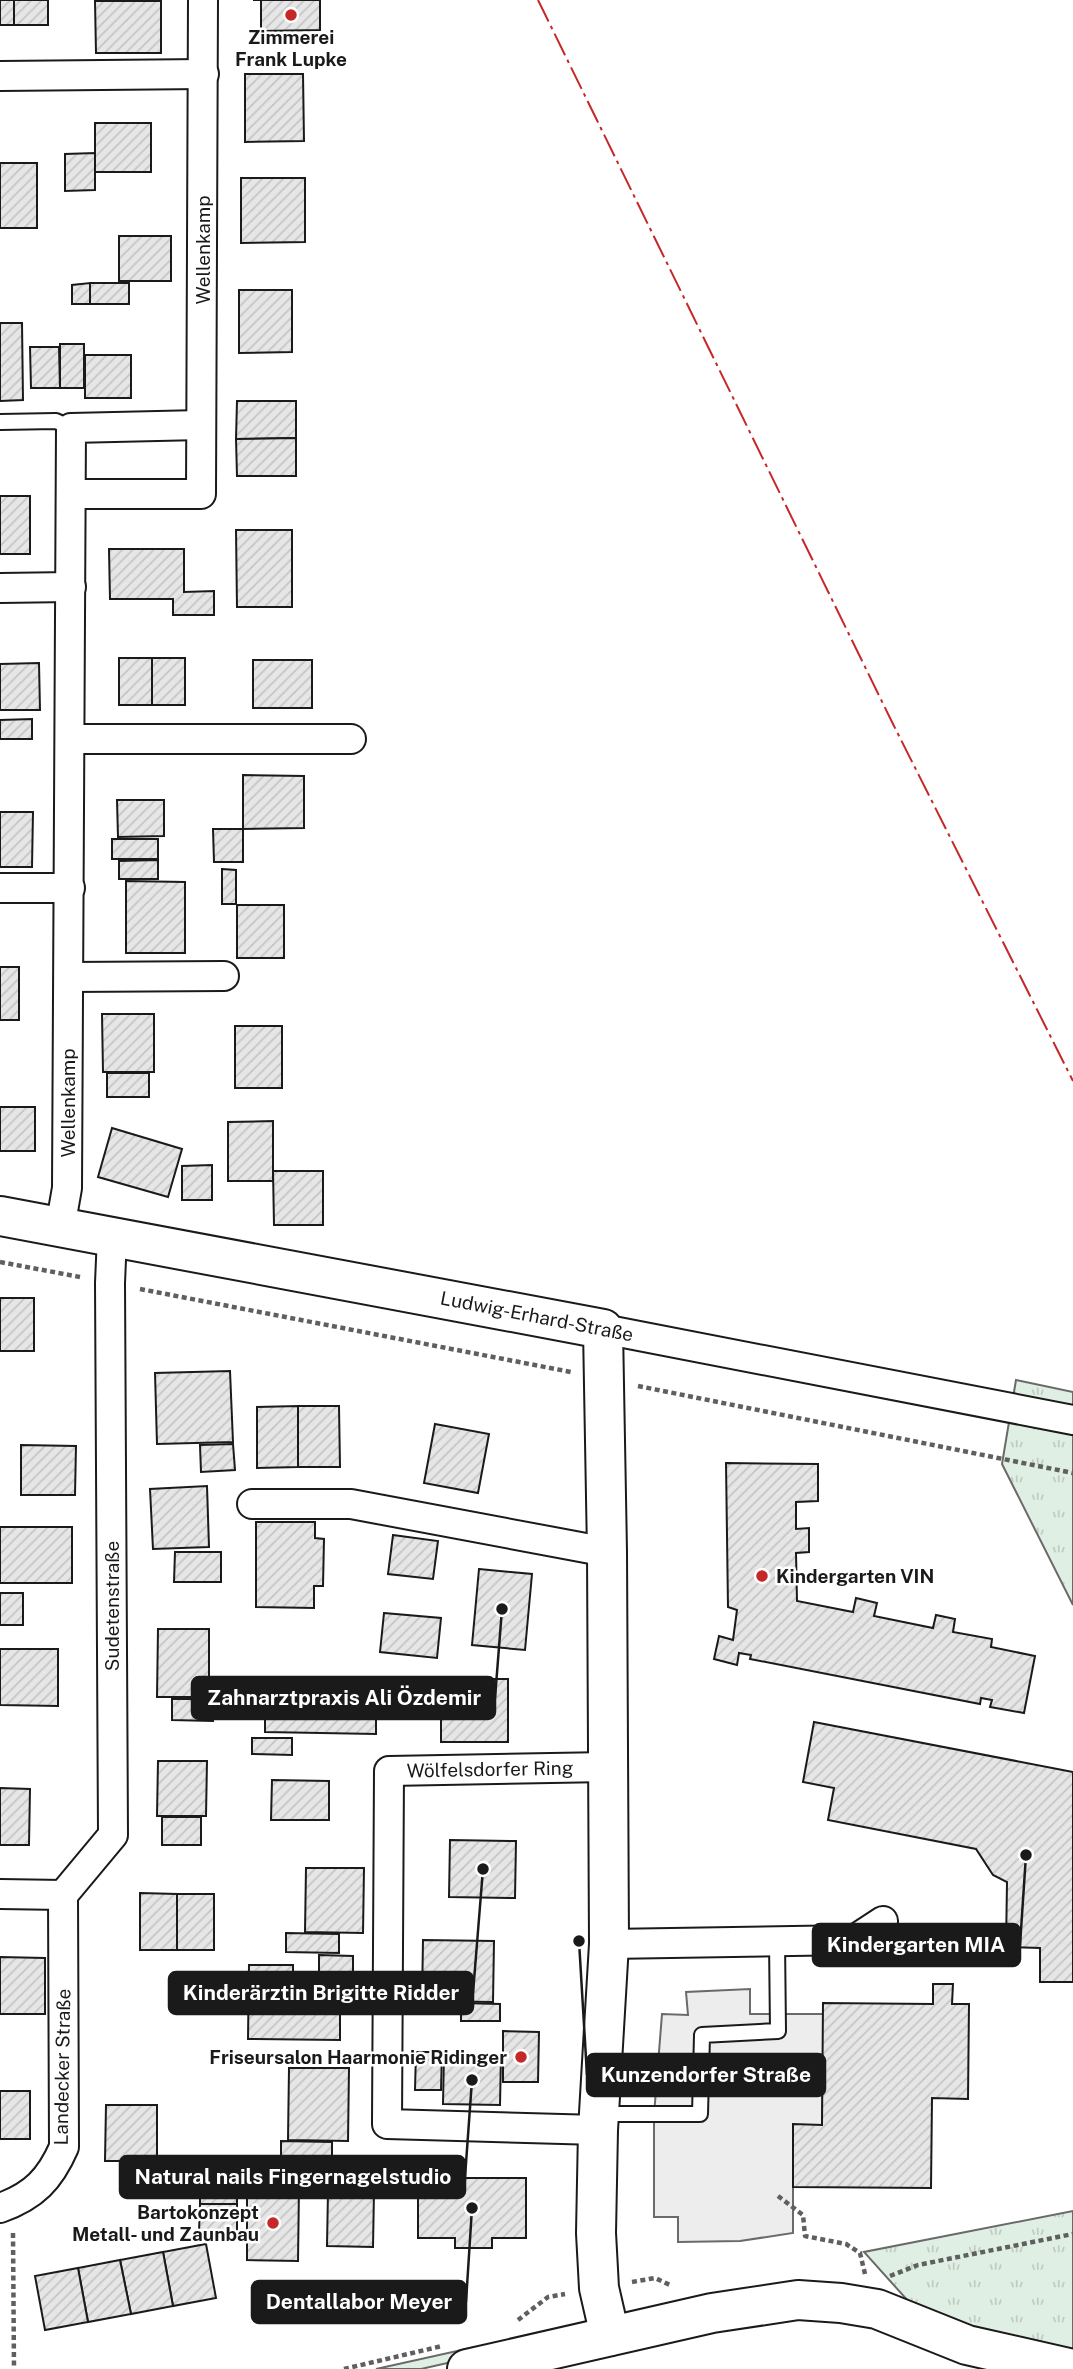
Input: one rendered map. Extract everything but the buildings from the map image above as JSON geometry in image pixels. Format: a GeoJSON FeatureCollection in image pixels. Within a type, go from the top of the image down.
{"type":"FeatureCollection","features":[{"type":"Feature","properties":{"kind":"street","name":"Wellenkamp"},"geometry":{"type":"LineString","coordinates":[[72,494],[201,494],[203,0]]}},
{"type":"Feature","properties":{"kind":"street"},"geometry":{"type":"LineString","coordinates":[[0,75],[204,74]]}},
{"type":"Feature","properties":{"kind":"street"},"geometry":{"type":"LineString","coordinates":[[71,428],[201,425]]}},
{"type":"Feature","properties":{"kind":"street","name":"Wellenkamp"},"geometry":{"type":"LineString","coordinates":[[60,1228],[67,1188],[71,428]]}},
{"type":"Feature","properties":{"kind":"street"},"geometry":{"type":"LineString","coordinates":[[0,588],[71,587]]}},
{"type":"Feature","properties":{"kind":"street"},"geometry":{"type":"LineString","coordinates":[[70,739],[351,740]]}},
{"type":"Feature","properties":{"kind":"street"},"geometry":{"type":"LineString","coordinates":[[0,888],[69,888]]}},
{"type":"Feature","properties":{"kind":"street"},"geometry":{"type":"LineString","coordinates":[[69,977],[224,976]]}},
{"type":"Feature","properties":{"kind":"street","name":"Ludwig-Erhard-Straße"},"geometry":{"type":"LineString","coordinates":[[0,1216],[1073,1420]]}},
{"type":"Feature","properties":{"kind":"street","name":"Sudetenstraße"},"geometry":{"type":"LineString","coordinates":[[64,1895],[113,1835],[111,1236]]}},
{"type":"Feature","properties":{"kind":"street"},"geometry":{"type":"LineString","coordinates":[[603,1329],[609,1944],[598,2122],[596,2233],[599,2288],[610,2336]]}},
{"type":"Feature","properties":{"kind":"street"},"geometry":{"type":"LineString","coordinates":[[252,1504],[351,1504],[607,1552]]}},
{"type":"Feature","properties":{"kind":"street","name":"Wölfelsdorfer Ring"},"geometry":{"type":"LineString","coordinates":[[598,2122],[387,2124],[389,1771],[608,1767]]}},
{"type":"Feature","properties":{"kind":"street"},"geometry":{"type":"LineString","coordinates":[[0,1894],[64,1895]]}},
{"type":"Feature","properties":{"kind":"street","name":"Landecker Straße"},"geometry":{"type":"LineString","coordinates":[[6,2205],[37,2188],[54,2171],[64,2147],[64,1895]]}},
{"type":"Feature","properties":{"kind":"street"},"geometry":{"type":"LineString","coordinates":[[609,1944],[854,1940],[883,1921]]}},
{"type":"Feature","properties":{"kind":"street"},"geometry":{"type":"LineString","coordinates":[[467,2369],[712,2313],[798,2300],[877,2309],[998,2369]]}},
{"type":"Feature","properties":{"kind":"street"},"geometry":{"type":"LineString","coordinates":[[970,2357],[1073,2369]]}},
{"type":"Feature","properties":{"kind":"lane"},"geometry":{"type":"LineString","coordinates":[[0,422],[56,421],[71,428]]}},
{"type":"Feature","properties":{"kind":"lane"},"geometry":{"type":"LineString","coordinates":[[598,2122],[700,2115],[702,2035],[778,2031],[777,1941]]}},
{"type":"Feature","properties":{"kind":"path"},"geometry":{"type":"LineString","coordinates":[[0,1262],[1073,1473]]}},
{"type":"Feature","properties":{"kind":"path"},"geometry":{"type":"LineString","coordinates":[[778,2196],[803,2215],[805,2236],[846,2244],[860,2253],[865,2274]]}},
{"type":"Feature","properties":{"kind":"path"},"geometry":{"type":"LineString","coordinates":[[6,2205],[14,2369]]}},
{"type":"Feature","properties":{"kind":"path"},"geometry":{"type":"LineString","coordinates":[[886,2278],[918,2265],[1073,2234]]}},
{"type":"Feature","properties":{"kind":"green space"},"geometry":{"type":"Polygon","coordinates":[[[1016,1380],[1073,1392],[1073,1605],[1002,1464],[1016,1380]]]}},
{"type":"Feature","properties":{"kind":"green space"},"geometry":{"type":"Polygon","coordinates":[[[1073,2211],[1073,2369],[1036,2351],[909,2302],[864,2252],[1073,2211]]]}},
{"type":"Feature","properties":{"kind":"green space"},"geometry":{"type":"Polygon","coordinates":[[[475,2347],[474,2357],[421,2369],[376,2369],[475,2347]]]}},
{"type":"Feature","properties":{"kind":"shaded area"},"geometry":{"type":"Polygon","coordinates":[[[750,1989],[750,2014],[824,2014],[822,2125],[793,2125],[793,2233],[740,2241],[678,2242],[678,2217],[654,2217],[654,2115],[662,2014],[688,2015],[686,1992],[750,1989]]]}},
{"type":"Feature","properties":{"kind":"power"},"geometry":{"type":"LineString","coordinates":[[538,0],[893,724],[1073,1081]]}},
{"type":"Feature","properties":{"kind":"place","name":"Zimmerei Frank Lupke"},"geometry":{"type":"Point","coordinates":[291,15]}},
{"type":"Feature","properties":{"kind":"place","name":"Kindergarten VIN"},"geometry":{"type":"Point","coordinates":[762,1576]}},
{"type":"Feature","properties":{"kind":"place","name":"Zahnarztpraxis Ali Özdemir"},"geometry":{"type":"Point","coordinates":[502,1609]}},
{"type":"Feature","properties":{"kind":"place","name":"Kindergarten MIA"},"geometry":{"type":"Point","coordinates":[1026,1855]}},
{"type":"Feature","properties":{"kind":"place","name":"Kinderärztin Brigitte Ridder"},"geometry":{"type":"Point","coordinates":[483,1869]}},
{"type":"Feature","properties":{"kind":"place","name":"Kunzendorfer Straße"},"geometry":{"type":"Point","coordinates":[579,1941]}},
{"type":"Feature","properties":{"kind":"place","name":"Friseursalon Haarmonie Ridinger"},"geometry":{"type":"Point","coordinates":[521,2057]}},
{"type":"Feature","properties":{"kind":"place","name":"Natural nails Fingernagelstudio"},"geometry":{"type":"Point","coordinates":[472,2080]}},
{"type":"Feature","properties":{"kind":"place","name":"Dentallabor Meyer"},"geometry":{"type":"Point","coordinates":[472,2208]}},
{"type":"Feature","properties":{"kind":"place","name":"Bartokonzept Metall- und Zaunbau"},"geometry":{"type":"Point","coordinates":[273,2223]}}]}
